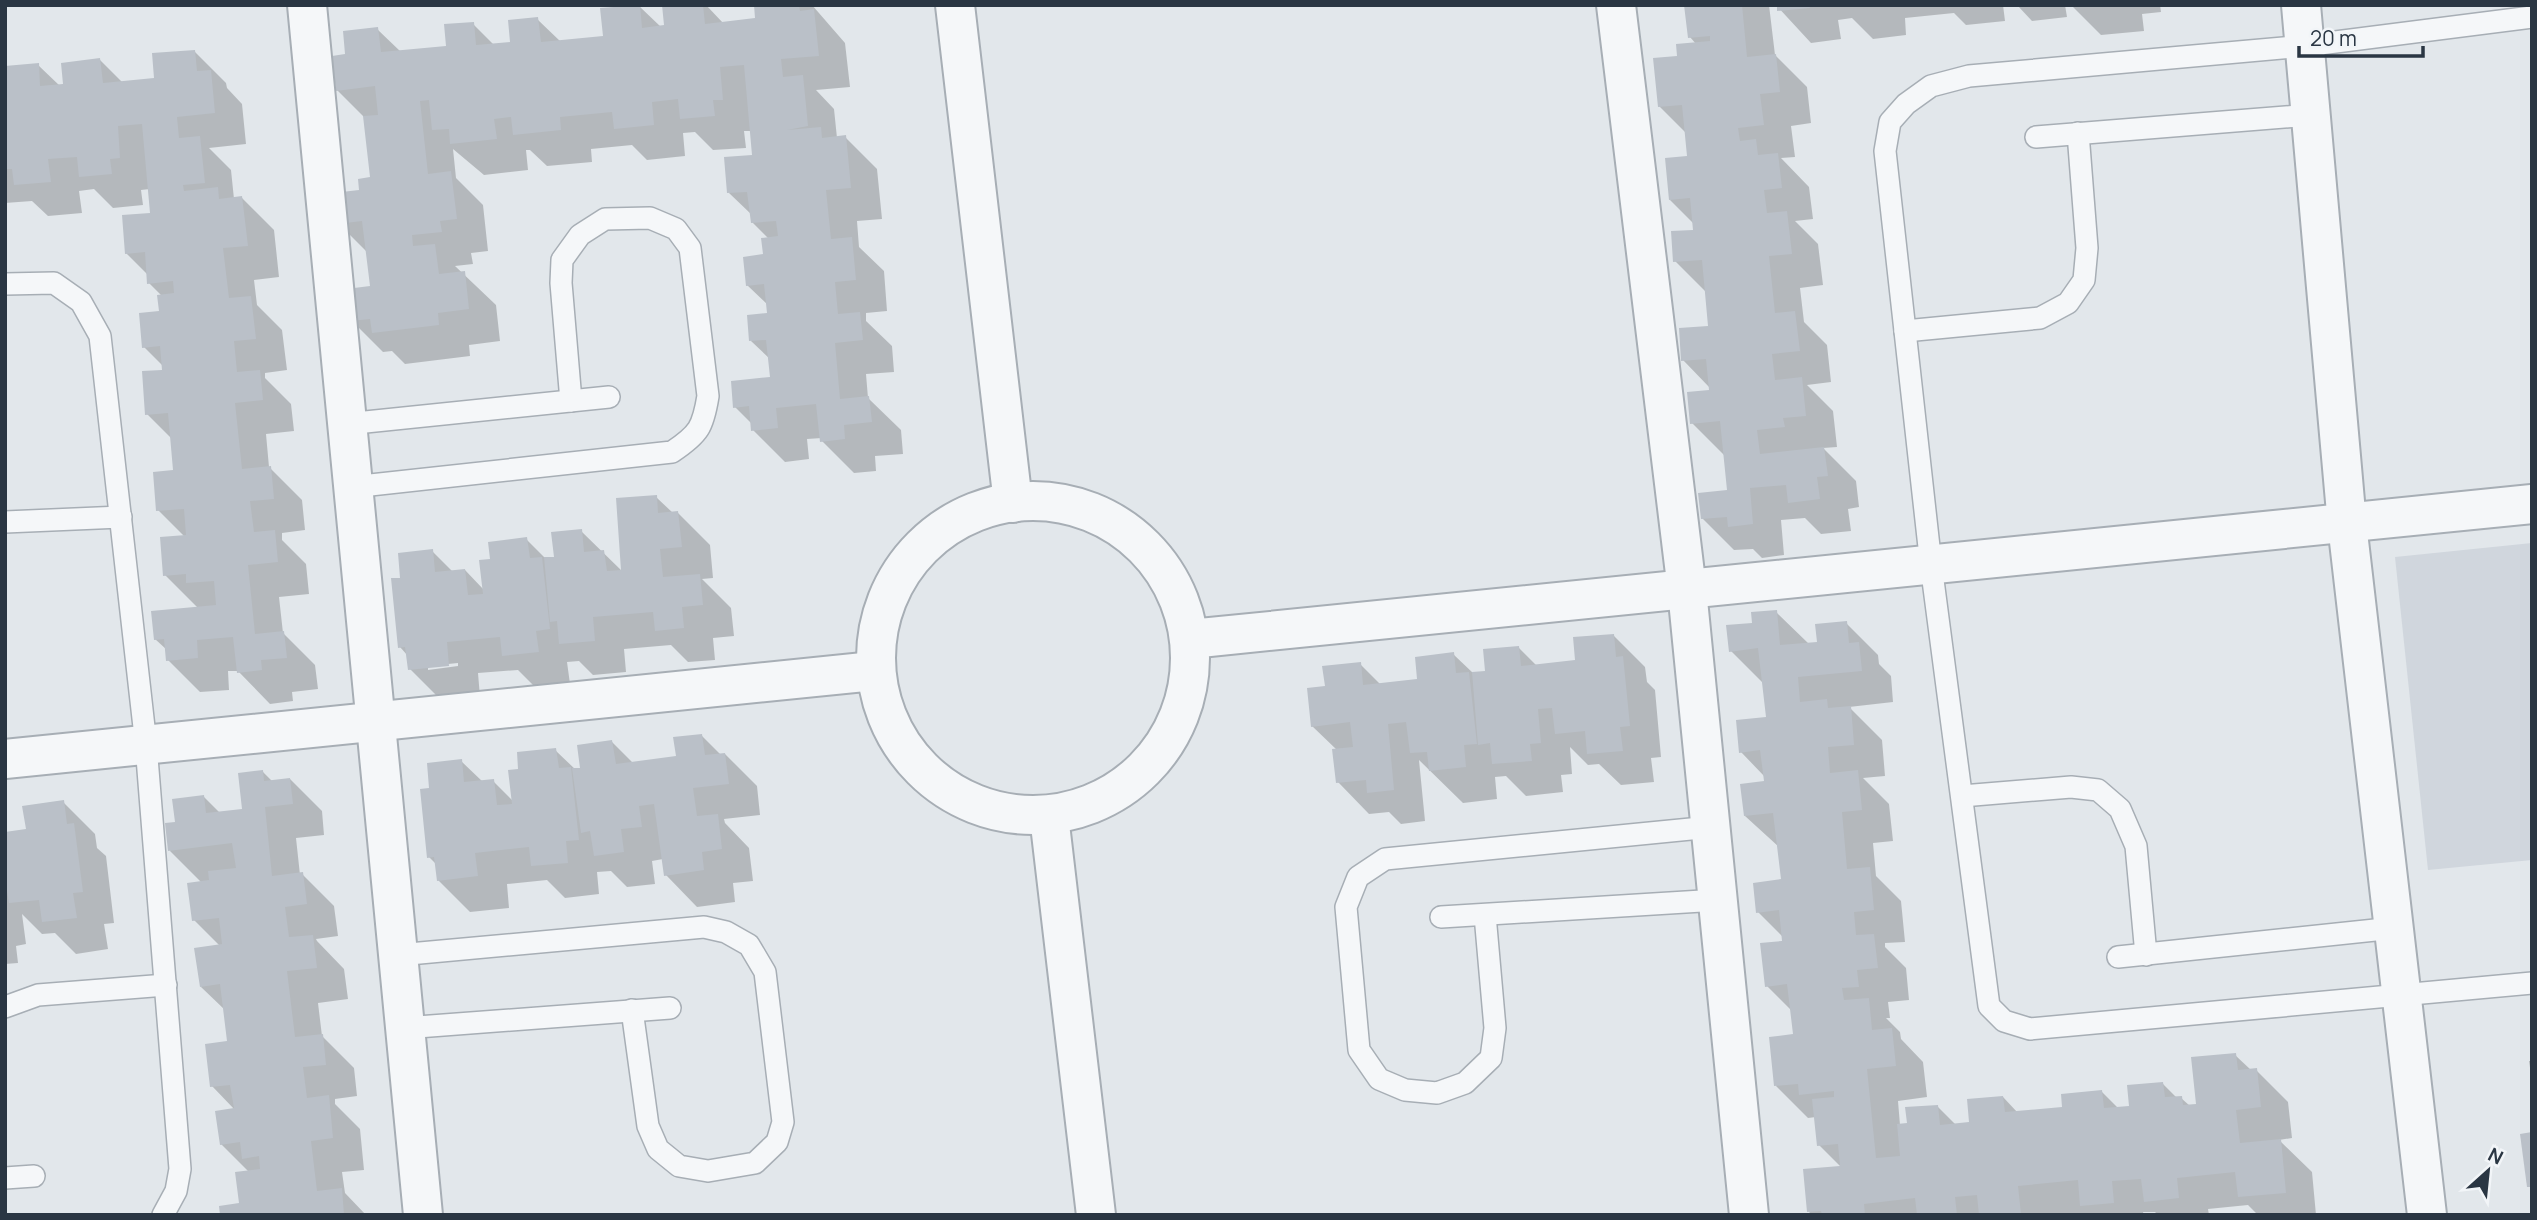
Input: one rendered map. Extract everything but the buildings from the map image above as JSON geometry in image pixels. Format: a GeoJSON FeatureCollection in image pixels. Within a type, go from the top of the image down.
{"type":"FeatureCollection","features":[{"type":"Feature","properties":{"kind":"street"},"geometry":{"type":"LineString","coordinates":[[307,5],[423,1215]]}},
{"type":"Feature","properties":{"kind":"street"},"geometry":{"type":"LineString","coordinates":[[955,5],[1013,503]]}},
{"type":"Feature","properties":{"kind":"street"},"geometry":{"type":"LineString","coordinates":[[1616,5],[1687,590],[1749,1215]]}},
{"type":"Feature","properties":{"kind":"street"},"geometry":{"type":"LineString","coordinates":[[2301,5],[2347,524],[2427,1215]]}},
{"type":"Feature","properties":{"kind":"street"},"geometry":{"type":"LineString","coordinates":[[1044,500],[1097,513],[1142,544],[1175,587],[1190,639],[1188,690],[1171,736],[1140,775],[1098,803],[1049,816],[999,813],[952,794],[913,762],[887,719],[874,671],[879,617],[902,567],[940,529],[989,505],[1044,500]]}},
{"type":"Feature","properties":{"kind":"street"},"geometry":{"type":"LineString","coordinates":[[1190,639],[2532,504]]}},
{"type":"Feature","properties":{"kind":"street"},"geometry":{"type":"LineString","coordinates":[[5,759],[874,671]]}},
{"type":"Feature","properties":{"kind":"street"},"geometry":{"type":"LineString","coordinates":[[1049,816],[1096,1215]]}},
{"type":"Feature","properties":{"kind":"lane"},"geometry":{"type":"LineString","coordinates":[[2532,17],[2304,46],[1969,76],[1931,86],[1906,104],[1890,122],[1885,151],[1931,565],[1989,1006],[2004,1021],[2030,1028],[2532,983]]}},
{"type":"Feature","properties":{"kind":"lane"},"geometry":{"type":"LineString","coordinates":[[2036,137],[2310,115]]}},
{"type":"Feature","properties":{"kind":"lane"},"geometry":{"type":"LineString","coordinates":[[1905,331],[2040,318],[2068,303],[2084,280],[2087,248],[2078,133]]}},
{"type":"Feature","properties":{"kind":"lane"},"geometry":{"type":"LineString","coordinates":[[352,487],[672,452],[693,439],[704,418],[708,396],[690,248],[676,229],[650,219],[605,219],[580,235],[562,260],[561,283],[571,401]]}},
{"type":"Feature","properties":{"kind":"lane"},"geometry":{"type":"LineString","coordinates":[[5,284],[54,283],[81,302],[100,336],[146,745],[180,1169],[176,1191],[163,1215]]}},
{"type":"Feature","properties":{"kind":"lane"},"geometry":{"type":"LineString","coordinates":[[346,424],[609,397]]}},
{"type":"Feature","properties":{"kind":"lane"},"geometry":{"type":"LineString","coordinates":[[5,522],[121,517]]}},
{"type":"Feature","properties":{"kind":"lane"},"geometry":{"type":"LineString","coordinates":[[1962,796],[2071,787],[2098,790],[2120,809],[2136,846],[2146,955]]}},
{"type":"Feature","properties":{"kind":"lane"},"geometry":{"type":"LineString","coordinates":[[1485,915],[1495,1028],[1491,1058],[1465,1083],[1437,1093],[1405,1090],[1379,1079],[1359,1050],[1346,907],[1357,877],[1385,859],[1711,827]]}},
{"type":"Feature","properties":{"kind":"lane"},"geometry":{"type":"LineString","coordinates":[[1441,917],[1718,900]]}},
{"type":"Feature","properties":{"kind":"lane"},"geometry":{"type":"LineString","coordinates":[[398,955],[704,927],[726,932],[749,945],[765,972],[783,1122],[777,1142],[755,1163],[708,1171],[679,1166],[658,1149],[648,1126],[632,1010]]}},
{"type":"Feature","properties":{"kind":"lane"},"geometry":{"type":"LineString","coordinates":[[2118,957],[2394,928]]}},
{"type":"Feature","properties":{"kind":"lane"},"geometry":{"type":"LineString","coordinates":[[5,1007],[38,995],[166,985]]}},
{"type":"Feature","properties":{"kind":"lane"},"geometry":{"type":"LineString","coordinates":[[404,1028],[670,1008]]}},
{"type":"Feature","properties":{"kind":"lane"},"geometry":{"type":"LineString","coordinates":[[5,1178],[34,1176]]}},
{"type":"Feature","properties":{"kind":"shaded area"},"geometry":{"type":"Polygon","coordinates":[[[2532,543],[2532,860],[2428,870],[2395,557],[2532,543]]]}}]}
